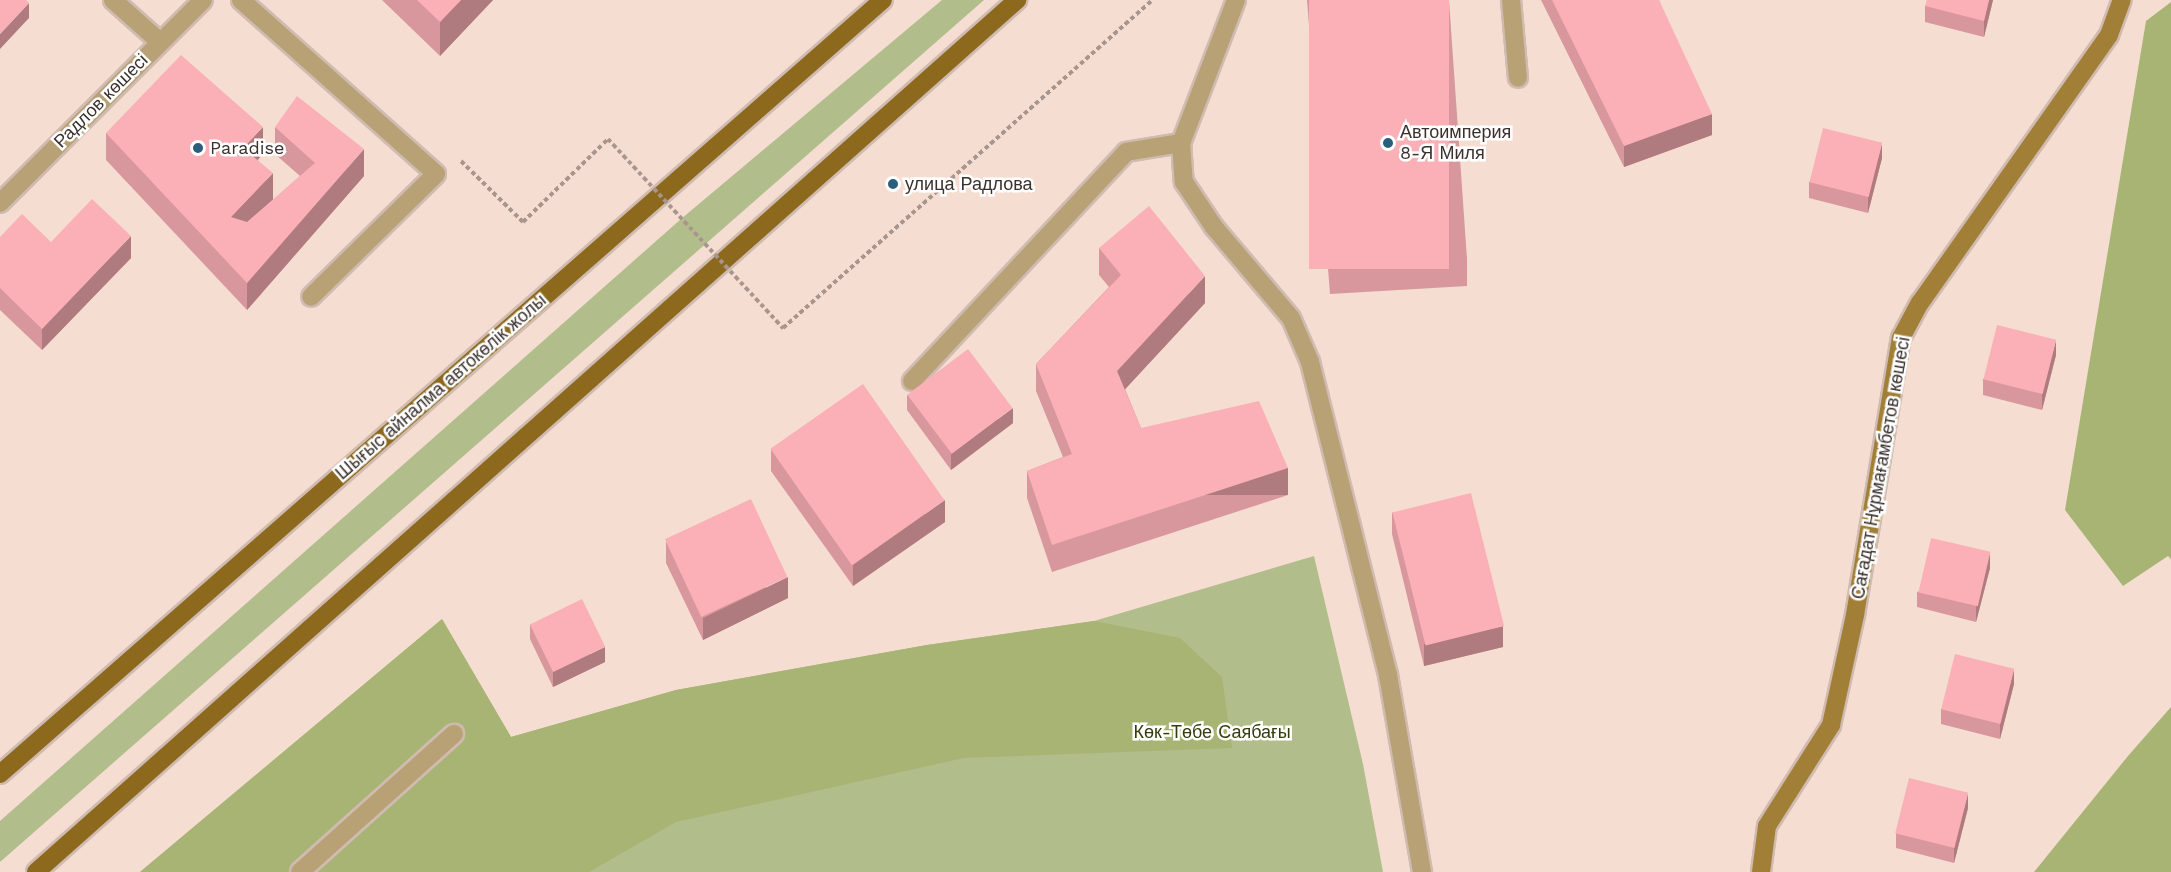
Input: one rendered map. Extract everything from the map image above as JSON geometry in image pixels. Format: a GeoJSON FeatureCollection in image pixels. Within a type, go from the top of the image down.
{"type":"FeatureCollection","features":[{"type":"Feature","properties":{"kind":"main road","name":"Шығыс айналма автокөлік жолы"},"geometry":{"type":"LineString","coordinates":[[0,774],[883,0]]}},
{"type":"Feature","properties":{"kind":"main road"},"geometry":{"type":"LineString","coordinates":[[36,872],[1017,0]]}},
{"type":"Feature","properties":{"kind":"street"},"geometry":{"type":"LineString","coordinates":[[113,0],[160,42]]}},
{"type":"Feature","properties":{"kind":"street","name":"Радлов көшесі"},"geometry":{"type":"LineString","coordinates":[[0,203],[203,0]]}},
{"type":"Feature","properties":{"kind":"street"},"geometry":{"type":"LineString","coordinates":[[241,0],[436,174],[311,297]]}},
{"type":"Feature","properties":{"kind":"street"},"geometry":{"type":"LineString","coordinates":[[1236,0],[1181,143],[1184,182],[1214,227],[1291,318],[1310,362],[1388,675],[1422,872]]}},
{"type":"Feature","properties":{"kind":"street"},"geometry":{"type":"LineString","coordinates":[[1511,0],[1518,78]]}},
{"type":"Feature","properties":{"kind":"street","name":"Сағадат Нұрмағамбетов көшесі"},"geometry":{"type":"LineString","coordinates":[[1761,872],[1767,826],[1831,725],[1855,615],[1901,338],[1920,303],[2109,35],[2122,0]]}},
{"type":"Feature","properties":{"kind":"street"},"geometry":{"type":"LineString","coordinates":[[912,381],[1126,152],[1181,143]]}},
{"type":"Feature","properties":{"kind":"street"},"geometry":{"type":"LineString","coordinates":[[300,872],[454,734]]}},
{"type":"Feature","properties":{"kind":"path"},"geometry":{"type":"LineString","coordinates":[[436,174],[456,155],[523,222],[608,139],[783,328],[1152,0]]}},
{"type":"Feature","properties":{"kind":"green space"},"geometry":{"type":"Polygon","coordinates":[[[942,0],[984,0],[0,862],[0,821],[681,219],[942,0]]]}},
{"type":"Feature","properties":{"kind":"green space"},"geometry":{"type":"Polygon","coordinates":[[[2171,2],[2171,559],[2168,556],[2123,586],[2065,510],[2146,21],[2171,2]]]}},
{"type":"Feature","properties":{"kind":"green space","name":"Көк-Төбе Саябағы"},"geometry":{"type":"Polygon","coordinates":[[[1314,556],[1363,764],[1383,872],[140,872],[442,619],[511,737],[676,690],[927,645],[1094,621],[1314,556]]]}},
{"type":"Feature","properties":{"kind":"green space"},"geometry":{"type":"Polygon","coordinates":[[[442,619],[511,737],[676,690],[927,645],[1094,621],[1180,638],[1222,677],[1232,748],[964,758],[676,822],[589,872],[140,872],[442,619]]]}},
{"type":"Feature","properties":{"kind":"green space"},"geometry":{"type":"Polygon","coordinates":[[[2171,707],[2171,872],[2034,872],[2128,756],[2171,707]]]}},
{"type":"Feature","properties":{"kind":"building"},"geometry":{"type":"Polygon","coordinates":[[[0,0],[26,0],[29,3],[0,34],[0,0]]]}},
{"type":"Feature","properties":{"kind":"building"},"geometry":{"type":"Polygon","coordinates":[[[417,0],[461,0],[440,22],[417,0]]]}},
{"type":"Feature","properties":{"kind":"building","name":"Автоимперия 8-Я Миля"},"geometry":{"type":"Polygon","coordinates":[[[1309,0],[1449,0],[1449,269],[1309,269],[1309,0]]]}},
{"type":"Feature","properties":{"kind":"building"},"geometry":{"type":"Polygon","coordinates":[[[1552,0],[1659,0],[1712,114],[1624,146],[1552,0]]]}},
{"type":"Feature","properties":{"kind":"building"},"geometry":{"type":"Polygon","coordinates":[[[1927,0],[1989,0],[1984,21],[1925,6],[1927,0]]]}},
{"type":"Feature","properties":{"kind":"building"},"geometry":{"type":"Polygon","coordinates":[[[181,55],[263,127],[243,148],[273,173],[231,217],[247,222],[315,163],[275,127],[297,96],[364,149],[247,283],[106,133],[181,55]]]}},
{"type":"Feature","properties":{"kind":"building"},"geometry":{"type":"Polygon","coordinates":[[[1823,128],[1882,143],[1869,197],[1809,182],[1823,128]]]}},
{"type":"Feature","properties":{"kind":"building"},"geometry":{"type":"Polygon","coordinates":[[[92,199],[131,236],[42,329],[0,288],[0,237],[22,214],[51,242],[92,199]]]}},
{"type":"Feature","properties":{"kind":"building"},"geometry":{"type":"Polygon","coordinates":[[[1149,206],[1205,276],[1117,371],[1141,428],[1259,401],[1288,468],[1052,545],[1027,471],[1072,454],[1036,364],[1121,275],[1099,248],[1149,206]]]}},
{"type":"Feature","properties":{"kind":"building"},"geometry":{"type":"Polygon","coordinates":[[[1997,325],[2056,340],[2043,394],[1983,379],[1997,325]]]}},
{"type":"Feature","properties":{"kind":"building"},"geometry":{"type":"Polygon","coordinates":[[[968,349],[1013,408],[952,454],[907,395],[968,349]]]}},
{"type":"Feature","properties":{"kind":"building"},"geometry":{"type":"Polygon","coordinates":[[[863,384],[944,500],[852,565],[770,449],[863,384]]]}},
{"type":"Feature","properties":{"kind":"building"},"geometry":{"type":"Polygon","coordinates":[[[1471,493],[1504,626],[1426,646],[1392,513],[1471,493]]]}},
{"type":"Feature","properties":{"kind":"building"},"geometry":{"type":"Polygon","coordinates":[[[751,499],[787,577],[701,617],[665,539],[751,499]]]}},
{"type":"Feature","properties":{"kind":"building"},"geometry":{"type":"Polygon","coordinates":[[[1931,538],[1990,552],[1978,606],[1918,593],[1931,538]]]}},
{"type":"Feature","properties":{"kind":"building"},"geometry":{"type":"Polygon","coordinates":[[[582,599],[605,647],[553,672],[530,624],[582,599]]]}},
{"type":"Feature","properties":{"kind":"building"},"geometry":{"type":"Polygon","coordinates":[[[1955,654],[2014,669],[2000,724],[1941,709],[1955,654]]]}},
{"type":"Feature","properties":{"kind":"building"},"geometry":{"type":"Polygon","coordinates":[[[1909,778],[1968,793],[1954,848],[1895,833],[1909,778]]]}},
{"type":"Feature","properties":{"kind":"place","name":"Автоимперия 8-Я Миля"},"geometry":{"type":"Point","coordinates":[1388,143]}},
{"type":"Feature","properties":{"kind":"place","name":"Paradise"},"geometry":{"type":"Point","coordinates":[198,148]}},
{"type":"Feature","properties":{"kind":"place","name":"улица Радлова"},"geometry":{"type":"Point","coordinates":[893,184]}}]}
